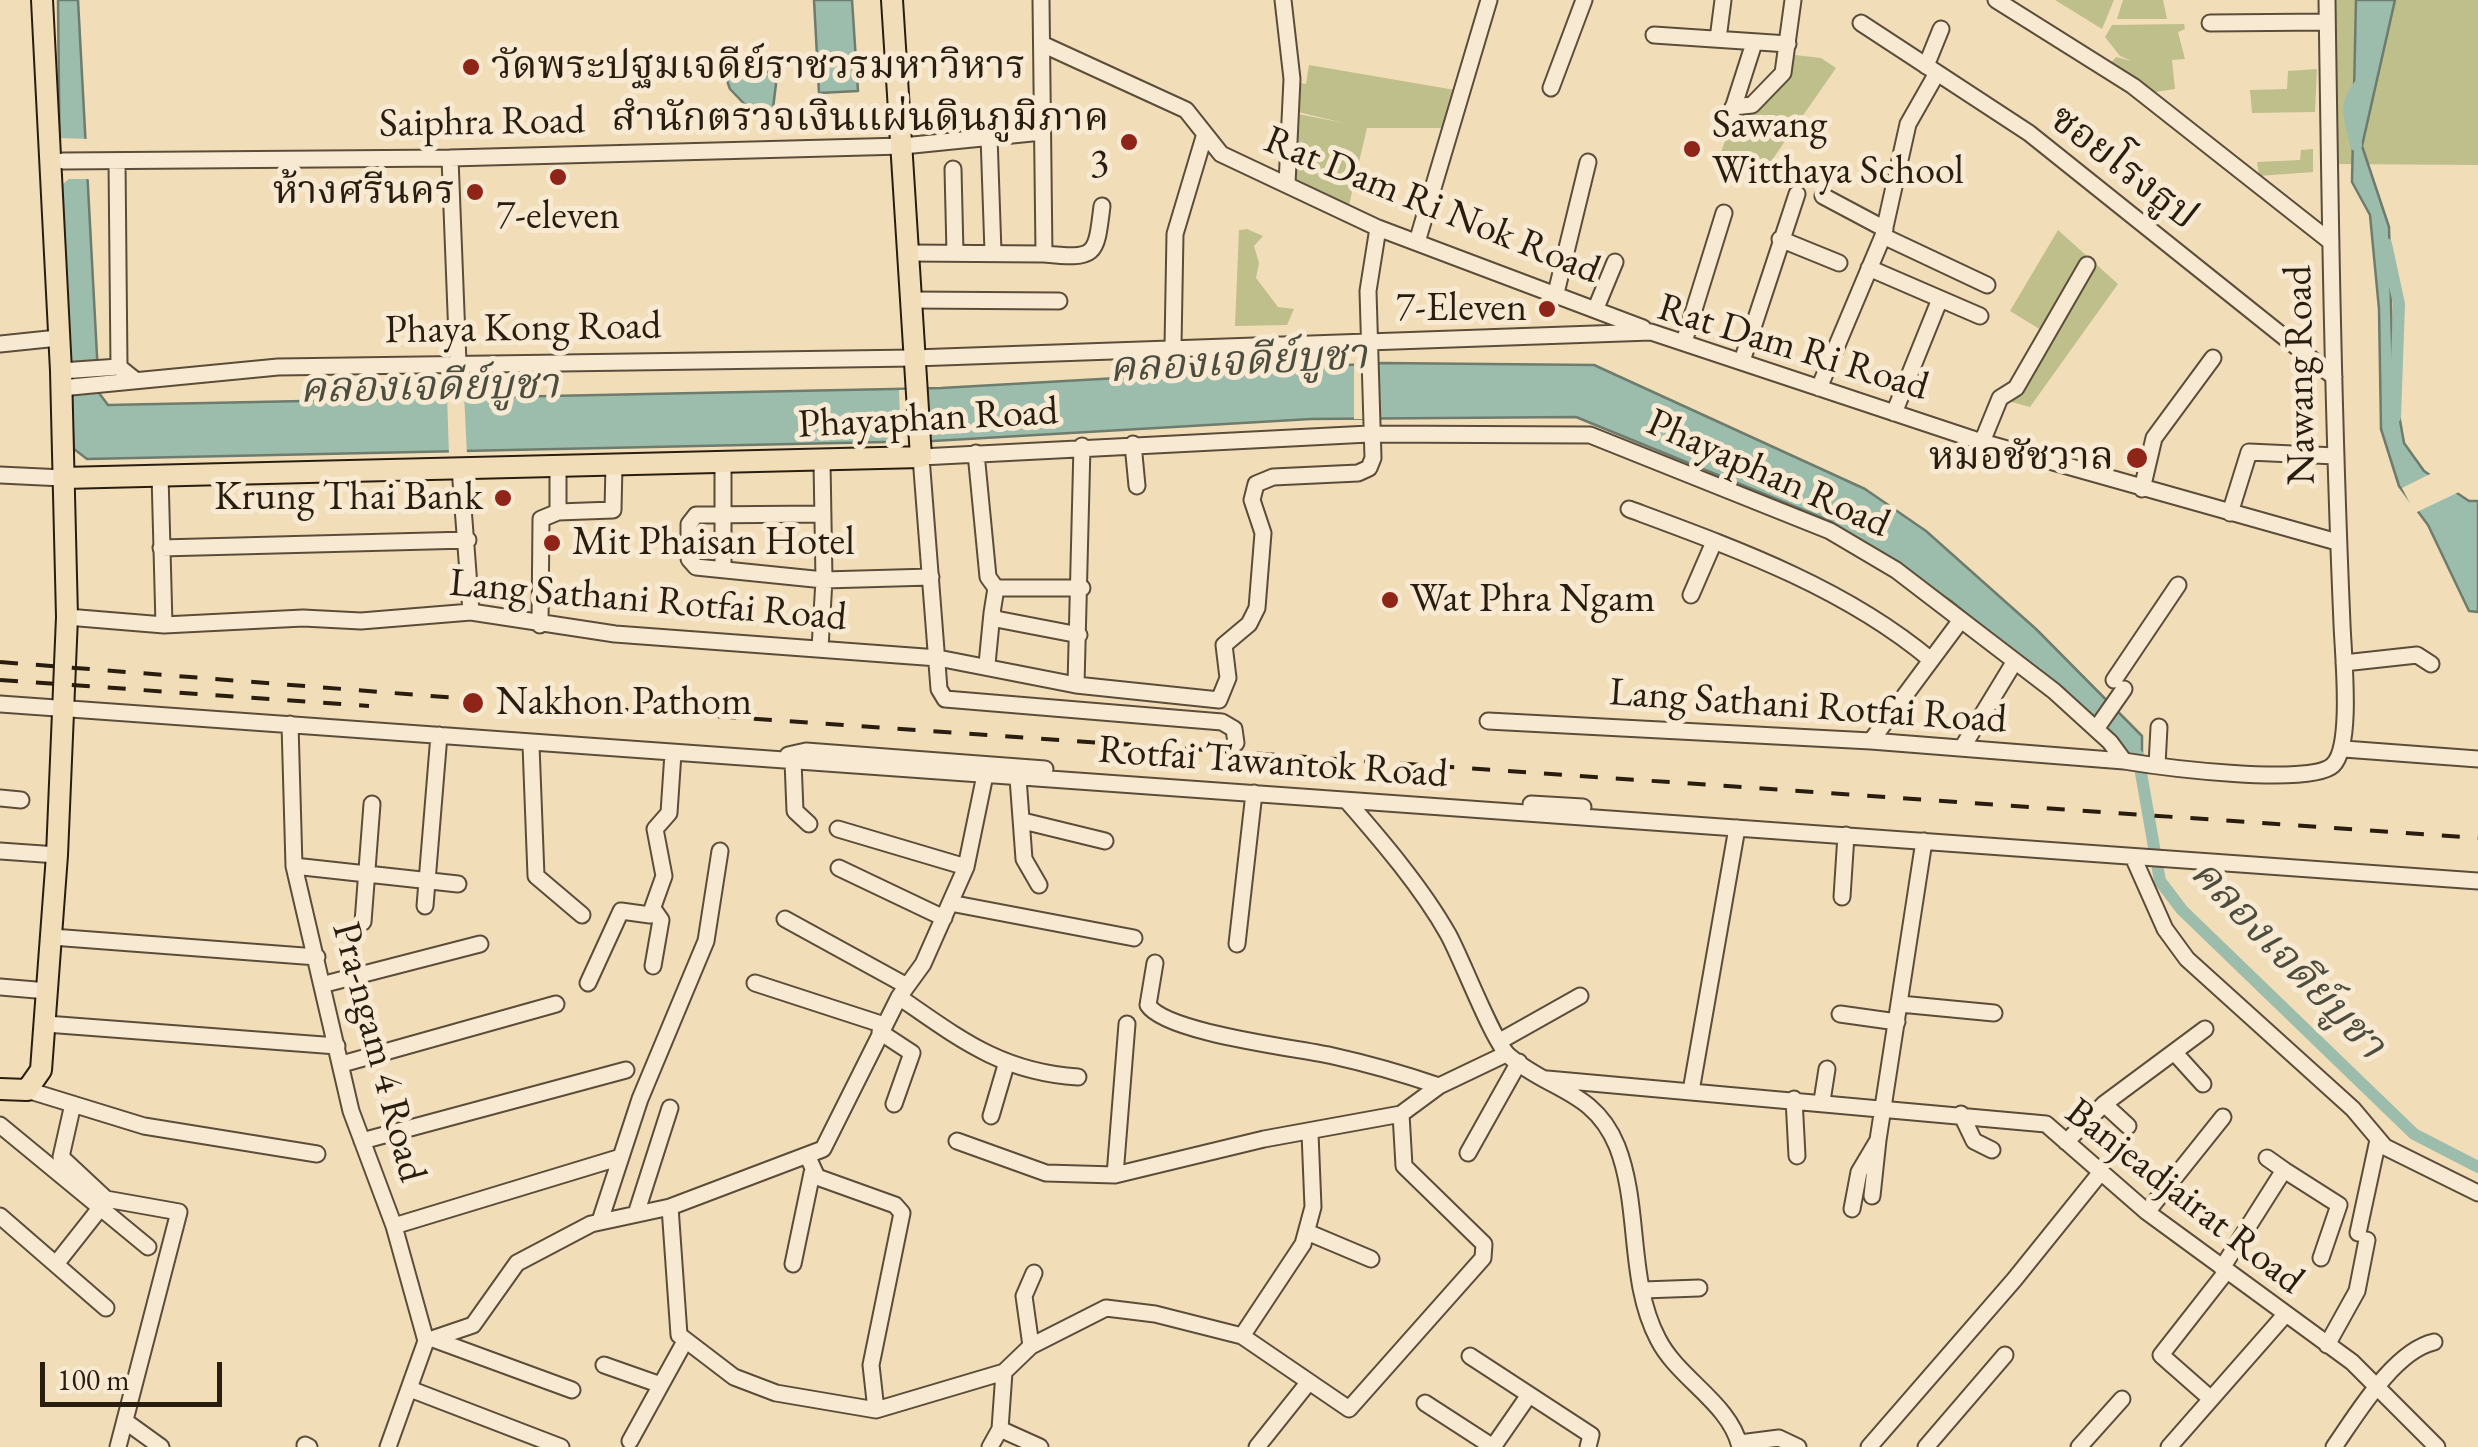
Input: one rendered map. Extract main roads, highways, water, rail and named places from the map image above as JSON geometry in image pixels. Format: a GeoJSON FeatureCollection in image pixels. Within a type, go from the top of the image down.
{"type":"FeatureCollection","features":[{"type":"Feature","properties":{"kind":"main road"},"geometry":{"type":"LineString","coordinates":[[0,1089],[27,1090],[38,1079],[46,1024],[68,616],[63,478],[68,379],[58,338],[42,0]]}},
{"type":"Feature","properties":{"kind":"main road","name":"Phayaphan Road"},"geometry":{"type":"LineString","coordinates":[[63,478],[723,461],[822,462],[921,452],[892,0]]}},
{"type":"Feature","properties":{"kind":"waterway"},"geometry":{"type":"LineString","coordinates":[[2356,145],[2350,105],[2362,82]]}},
{"type":"Feature","properties":{"kind":"waterway"},"geometry":{"type":"LineString","coordinates":[[2386,244],[2399,304],[2395,417]]}},
{"type":"Feature","properties":{"kind":"waterway","name":"คลองเจดีย์บูชา"},"geometry":{"type":"LineString","coordinates":[[2138,756],[2160,881],[2182,910],[2414,1134],[2478,1167]]}},
{"type":"Feature","properties":{"kind":"tunnel"},"geometry":{"type":"LineString","coordinates":[[1235,775],[1236,743]]}},
{"type":"Feature","properties":{"kind":"railway"},"geometry":{"type":"LineString","coordinates":[[0,662],[482,700],[2478,838]]}},
{"type":"Feature","properties":{"kind":"railway"},"geometry":{"type":"LineString","coordinates":[[0,680],[369,706]]}},
{"type":"Feature","properties":{"kind":"place","name":"วัดพระปฐมเจดีย์ราชวรมหาวิหาร"},"geometry":{"type":"Point","coordinates":[471,67]}},
{"type":"Feature","properties":{"kind":"place","name":"สำนักตรวจเงินแผ่นดินภูมิภาค 3"},"geometry":{"type":"Point","coordinates":[1129,142]}},
{"type":"Feature","properties":{"kind":"place","name":"Sawang Witthaya School"},"geometry":{"type":"Point","coordinates":[1692,149]}},
{"type":"Feature","properties":{"kind":"place","name":"7-eleven"},"geometry":{"type":"Point","coordinates":[558,177]}},
{"type":"Feature","properties":{"kind":"place","name":"ห้างศรีนคร"},"geometry":{"type":"Point","coordinates":[475,192]}},
{"type":"Feature","properties":{"kind":"place","name":"7-Eleven"},"geometry":{"type":"Point","coordinates":[1547,309]}},
{"type":"Feature","properties":{"kind":"place","name":"หมอชัชวาล"},"geometry":{"type":"Point","coordinates":[2137,458]}},
{"type":"Feature","properties":{"kind":"place","name":"Krung Thai Bank"},"geometry":{"type":"Point","coordinates":[503,498]}},
{"type":"Feature","properties":{"kind":"place","name":"Mit Phaisan Hotel"},"geometry":{"type":"Point","coordinates":[552,543]}},
{"type":"Feature","properties":{"kind":"place","name":"Wat Phra Ngam"},"geometry":{"type":"Point","coordinates":[1390,600]}},
{"type":"Feature","properties":{"kind":"place","name":"Nakhon Pathom"},"geometry":{"type":"Point","coordinates":[473,703]}}]}
